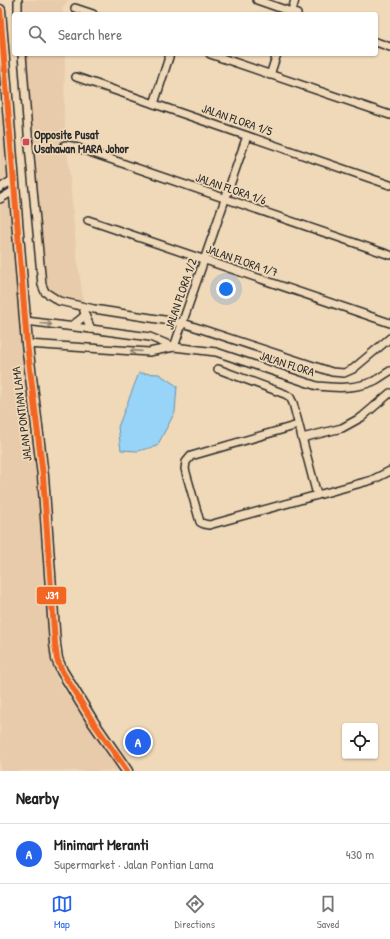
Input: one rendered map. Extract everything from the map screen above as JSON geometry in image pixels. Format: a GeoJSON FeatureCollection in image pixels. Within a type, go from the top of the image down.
{"type":"FeatureCollection","features":[{"type":"Feature","properties":{"kind":"street"},"geometry":{"type":"LineString","coordinates":[[18,0],[18,12]]}},
{"type":"Feature","properties":{"kind":"street"},"geometry":{"type":"LineString","coordinates":[[257,0],[290,12]]}},
{"type":"Feature","properties":{"kind":"street"},"geometry":{"type":"LineString","coordinates":[[293,12],[295,0]]}},
{"type":"Feature","properties":{"kind":"street"},"geometry":{"type":"LineString","coordinates":[[75,8],[87,12]]}},
{"type":"Feature","properties":{"kind":"street","name":"JALAN PONTIAN LAMA"},"geometry":{"type":"LineString","coordinates":[[0,10],[27,344],[43,476],[57,658],[62,671],[93,722],[127,771]]}},
{"type":"Feature","properties":{"kind":"street"},"geometry":{"type":"LineString","coordinates":[[378,43],[390,47]]}},
{"type":"Feature","properties":{"kind":"street"},"geometry":{"type":"LineString","coordinates":[[22,56],[28,138],[42,284],[45,292],[59,301],[83,307],[183,323],[332,372],[344,373],[353,369],[390,338]]}},
{"type":"Feature","properties":{"kind":"street"},"geometry":{"type":"LineString","coordinates":[[154,104],[169,56]]}},
{"type":"Feature","properties":{"kind":"street"},"geometry":{"type":"LineString","coordinates":[[216,56],[390,115]]}},
{"type":"Feature","properties":{"kind":"street"},"geometry":{"type":"LineString","coordinates":[[270,74],[276,56]]}},
{"type":"Feature","properties":{"kind":"street","name":"JALAN FLORA 1/5"},"geometry":{"type":"LineString","coordinates":[[76,77],[390,185]]}},
{"type":"Feature","properties":{"kind":"street","name":"JALAN FLORA 1/2"},"geometry":{"type":"LineString","coordinates":[[174,347],[247,136]]}},
{"type":"Feature","properties":{"kind":"street","name":"JALAN FLORA 1/6"},"geometry":{"type":"LineString","coordinates":[[65,145],[72,146],[226,198],[390,255]]}},
{"type":"Feature","properties":{"kind":"street"},"geometry":{"type":"LineString","coordinates":[[0,188],[14,179]]}},
{"type":"Feature","properties":{"kind":"street"},"geometry":{"type":"LineString","coordinates":[[0,199],[15,190]]}},
{"type":"Feature","properties":{"kind":"street","name":"JALAN FLORA 1/7"},"geometry":{"type":"LineString","coordinates":[[88,220],[390,323]]}},
{"type":"Feature","properties":{"kind":"street"},"geometry":{"type":"LineString","coordinates":[[83,307],[92,329]]}},
{"type":"Feature","properties":{"kind":"street"},"geometry":{"type":"LineString","coordinates":[[67,326],[80,321],[85,315]]}},
{"type":"Feature","properties":{"kind":"street","name":"JALAN FLORA"},"geometry":{"type":"LineString","coordinates":[[26,321],[150,337],[174,347],[216,352],[317,386],[345,388],[362,385],[375,381],[390,370]]}},
{"type":"Feature","properties":{"kind":"street","name":"JALAN FLORA"},"geometry":{"type":"LineString","coordinates":[[27,344],[149,352],[174,347]]}},
{"type":"Feature","properties":{"kind":"street"},"geometry":{"type":"LineString","coordinates":[[218,369],[290,397],[293,403],[317,495]]}},
{"type":"Feature","properties":{"kind":"street"},"geometry":{"type":"LineString","coordinates":[[302,438],[342,428],[362,417],[390,392]]}},
{"type":"Feature","properties":{"kind":"street"},"geometry":{"type":"LineString","coordinates":[[298,425],[190,456],[186,462],[185,469],[200,522],[209,525],[372,480],[390,471]]}},
{"type":"Feature","properties":{"kind":"shaded area"},"geometry":{"type":"Polygon","coordinates":[[[15,0],[68,0],[62,9],[63,12],[15,12],[15,0]]]}},
{"type":"Feature","properties":{"kind":"shaded area"},"geometry":{"type":"Polygon","coordinates":[[[19,56],[65,56],[64,115],[77,257],[84,305],[43,293],[19,56]]]}},
{"type":"Feature","properties":{"kind":"shaded area"},"geometry":{"type":"Polygon","coordinates":[[[0,108],[12,202],[42,510],[52,661],[56,676],[62,687],[121,771],[0,771],[0,108]]]}},
{"type":"Feature","properties":{"kind":"water"},"geometry":{"type":"Polygon","coordinates":[[[139,373],[159,374],[177,386],[175,412],[157,446],[138,451],[121,450],[118,427],[139,373]]]}},
{"type":"Feature","properties":{"kind":"transit line","name":"J31"},"geometry":{"type":"LineString","coordinates":[[0,10],[27,344],[43,476],[57,659],[62,671],[93,722],[127,771]]}},
{"type":"Feature","properties":{"kind":"place","name":"Opposite Pusat Usahawan MARA Johor"},"geometry":{"type":"Point","coordinates":[26,142]}},
{"type":"Feature","properties":{"kind":"place","name":"Minimart Meranti"},"geometry":{"type":"Point","coordinates":[138,742]}}]}
